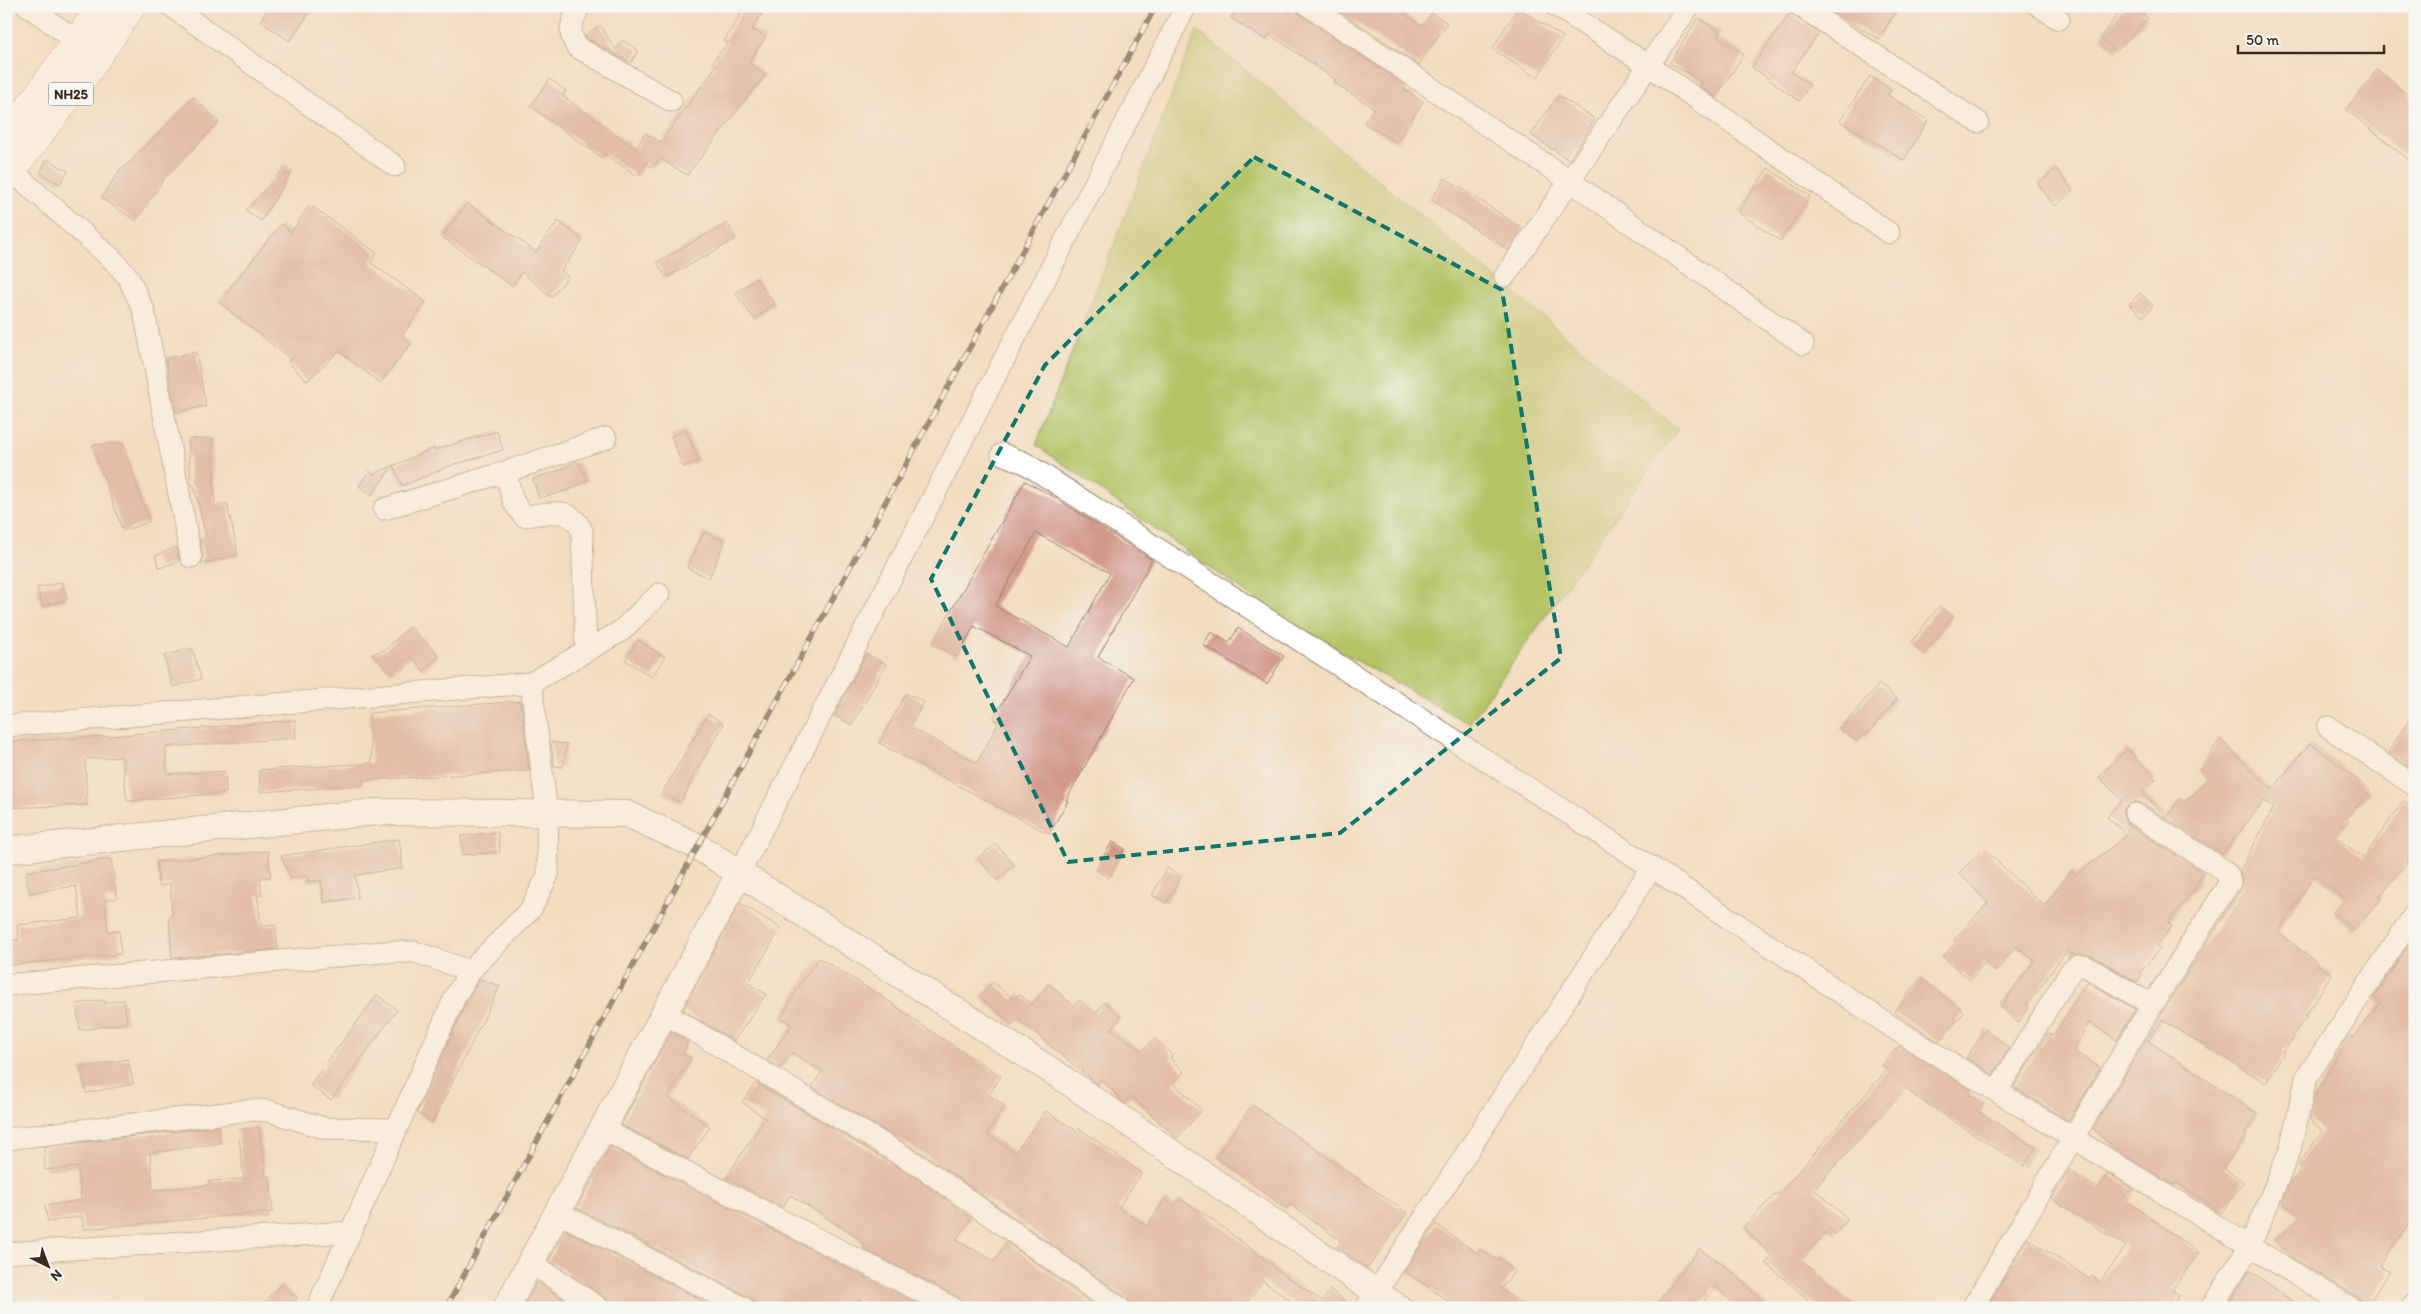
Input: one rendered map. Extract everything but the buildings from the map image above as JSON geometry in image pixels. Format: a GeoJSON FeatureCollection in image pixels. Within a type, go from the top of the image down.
{"type":"FeatureCollection","features":[{"type":"Feature","properties":{"kind":"main road","name":"NH25"},"geometry":{"type":"LineString","coordinates":[[6,139],[78,42],[102,6]]}},
{"type":"Feature","properties":{"kind":"main road","name":"NH25"},"geometry":{"type":"LineString","coordinates":[[9,174],[83,78],[132,6]]}},
{"type":"Feature","properties":{"kind":"street"},"geometry":{"type":"LineString","coordinates":[[28,6],[78,42]]}},
{"type":"Feature","properties":{"kind":"street"},"geometry":{"type":"LineString","coordinates":[[171,6],[395,166]]}},
{"type":"Feature","properties":{"kind":"street"},"geometry":{"type":"LineString","coordinates":[[579,6],[570,30],[570,36],[577,47],[671,101]]}},
{"type":"Feature","properties":{"kind":"street"},"geometry":{"type":"LineString","coordinates":[[506,1308],[739,874],[1186,6]]}},
{"type":"Feature","properties":{"kind":"street"},"geometry":{"type":"LineString","coordinates":[[1309,6],[1570,181],[1803,344]]}},
{"type":"Feature","properties":{"kind":"street"},"geometry":{"type":"LineString","coordinates":[[1556,6],[1648,65],[1889,233]]}},
{"type":"Feature","properties":{"kind":"street"},"geometry":{"type":"LineString","coordinates":[[1505,276],[1689,6]]}},
{"type":"Feature","properties":{"kind":"street"},"geometry":{"type":"LineString","coordinates":[[1800,6],[1978,122]]}},
{"type":"Feature","properties":{"kind":"street"},"geometry":{"type":"LineString","coordinates":[[2039,6],[2059,19]]}},
{"type":"Feature","properties":{"kind":"street"},"geometry":{"type":"LineString","coordinates":[[9,174],[113,260],[128,276],[144,311],[191,557]]}},
{"type":"Feature","properties":{"kind":"street"},"geometry":{"type":"LineString","coordinates":[[384,509],[505,472],[606,438]]}},
{"type":"Feature","properties":{"kind":"street"},"geometry":{"type":"LineString","coordinates":[[1002,454],[1025,463],[1652,867],[1898,1031],[2351,1308]]}},
{"type":"Feature","properties":{"kind":"street"},"geometry":{"type":"LineString","coordinates":[[505,472],[514,503],[524,516],[566,512],[574,517],[582,531],[586,651]]}},
{"type":"Feature","properties":{"kind":"street"},"geometry":{"type":"LineString","coordinates":[[6,726],[531,682],[620,631],[659,594]]}},
{"type":"Feature","properties":{"kind":"street"},"geometry":{"type":"LineString","coordinates":[[317,1308],[455,996],[470,971],[531,909],[548,875],[547,813],[531,682]]}},
{"type":"Feature","properties":{"kind":"street"},"geometry":{"type":"LineString","coordinates":[[2328,727],[2415,786]]}},
{"type":"Feature","properties":{"kind":"street"},"geometry":{"type":"LineString","coordinates":[[6,850],[376,812],[627,814],[697,846],[1058,1075],[1370,1299],[1399,1308]]}},
{"type":"Feature","properties":{"kind":"street"},"geometry":{"type":"LineString","coordinates":[[1972,1308],[2152,1005],[2230,882],[2228,875],[2222,869],[2135,814]]}},
{"type":"Feature","properties":{"kind":"street"},"geometry":{"type":"LineString","coordinates":[[1370,1299],[1652,867]]}},
{"type":"Feature","properties":{"kind":"street"},"geometry":{"type":"LineString","coordinates":[[2211,1308],[2250,1246],[2290,1150],[2306,1078],[2415,913]]}},
{"type":"Feature","properties":{"kind":"street"},"geometry":{"type":"LineString","coordinates":[[6,985],[383,952],[415,952],[470,971]]}},
{"type":"Feature","properties":{"kind":"street"},"geometry":{"type":"LineString","coordinates":[[1997,1091],[2070,972],[2078,966],[2085,966],[2152,1005]]}},
{"type":"Feature","properties":{"kind":"street"},"geometry":{"type":"LineString","coordinates":[[664,1013],[923,1168],[1120,1308]]}},
{"type":"Feature","properties":{"kind":"street"},"geometry":{"type":"LineString","coordinates":[[6,1138],[250,1110],[269,1111],[324,1128],[395,1129]]}},
{"type":"Feature","properties":{"kind":"street"},"geometry":{"type":"LineString","coordinates":[[602,1129],[953,1308]]}},
{"type":"Feature","properties":{"kind":"street"},"geometry":{"type":"LineString","coordinates":[[557,1212],[744,1308]]}},
{"type":"Feature","properties":{"kind":"street"},"geometry":{"type":"LineString","coordinates":[[6,1253],[349,1232]]}},
{"type":"Feature","properties":{"kind":"street"},"geometry":{"type":"LineString","coordinates":[[530,1262],[599,1308]]}},
{"type":"Feature","properties":{"kind":"highlighted area"},"geometry":{"type":"Polygon","coordinates":[[[1254,157],[1502,290],[1561,658],[1340,833],[1068,862],[931,579],[1045,365],[1254,157]]]}},
{"type":"Feature","properties":{"kind":"green space"},"geometry":{"type":"Polygon","coordinates":[[[1197,30],[1678,429],[1469,724],[1280,617],[1036,445],[1197,30]]]}},
{"type":"Feature","properties":{"kind":"railway"},"geometry":{"type":"LineString","coordinates":[[446,1308],[1156,6]]}}]}
